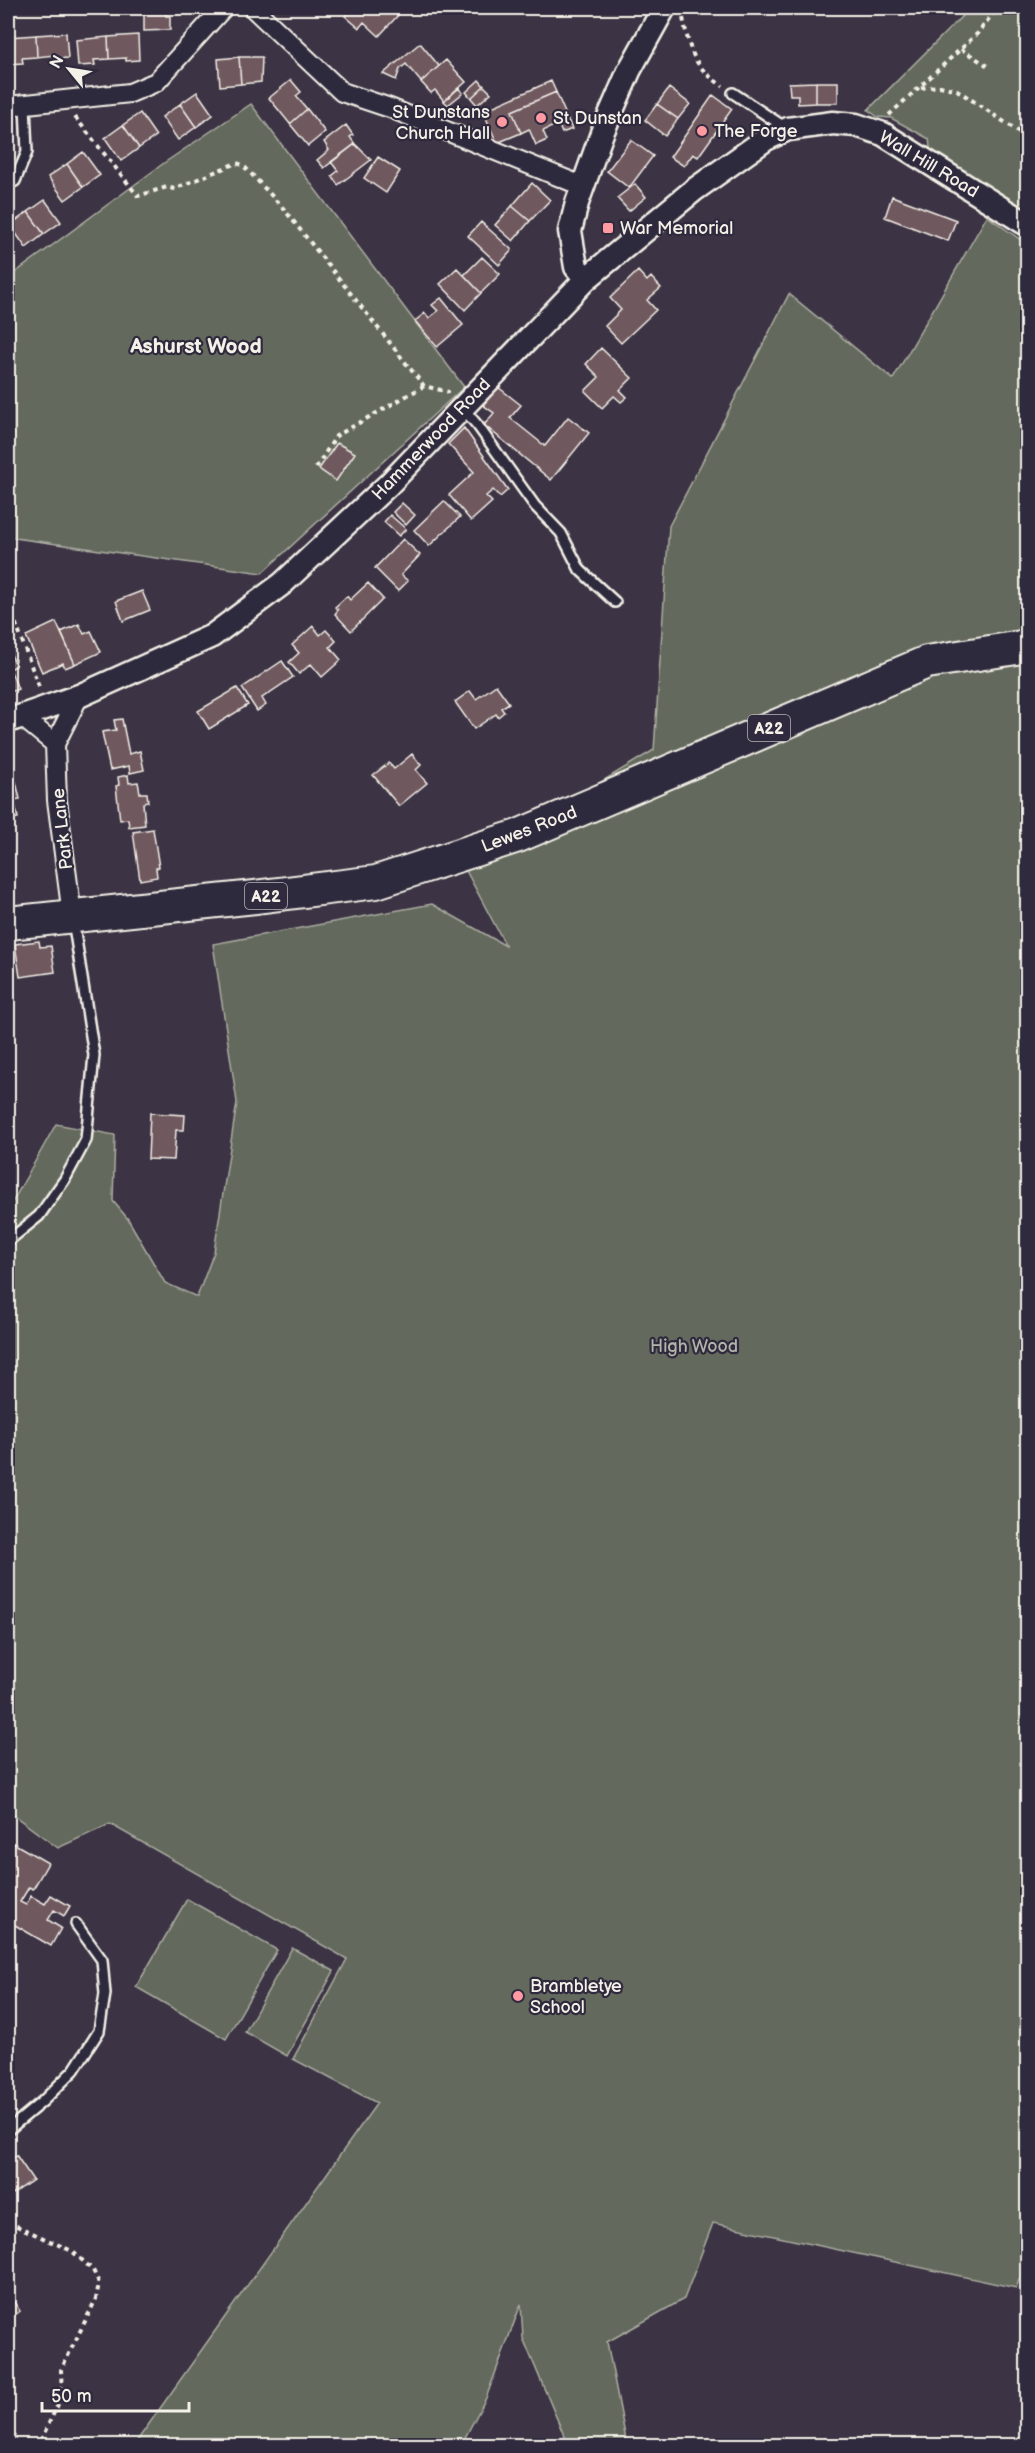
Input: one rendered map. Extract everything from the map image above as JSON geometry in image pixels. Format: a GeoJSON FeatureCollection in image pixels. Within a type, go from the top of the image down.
{"type":"FeatureCollection","features":[{"type":"Feature","properties":{"kind":"highway","name":"Lewes Road"},"geometry":{"type":"LineString","coordinates":[[8,923],[376,882],[518,836],[927,662],[1028,646]]}},
{"type":"Feature","properties":{"kind":"street"},"geometry":{"type":"LineString","coordinates":[[16,105],[130,93],[156,82],[223,8]]}},
{"type":"Feature","properties":{"kind":"street"},"geometry":{"type":"LineString","coordinates":[[253,8],[342,92],[390,108],[582,186]]}},
{"type":"Feature","properties":{"kind":"street"},"geometry":{"type":"LineString","coordinates":[[585,279],[576,267],[570,231],[582,186],[629,71],[663,8]]}},
{"type":"Feature","properties":{"kind":"street","name":"Wall Hill Road"},"geometry":{"type":"LineString","coordinates":[[585,279],[694,190],[766,139],[788,129],[833,123],[856,125],[878,132],[1028,225]]}},
{"type":"Feature","properties":{"kind":"street","name":"Hammerwood Road"},"geometry":{"type":"LineString","coordinates":[[15,719],[79,696],[212,636],[282,584],[389,484],[585,279]]}},
{"type":"Feature","properties":{"kind":"street"},"geometry":{"type":"LineString","coordinates":[[15,719],[54,744],[79,696]]}},
{"type":"Feature","properties":{"kind":"street","name":"Park Lane"},"geometry":{"type":"LineString","coordinates":[[54,744],[57,800],[72,915]]}},
{"type":"Feature","properties":{"kind":"lane"},"geometry":{"type":"LineString","coordinates":[[733,93],[788,129]]}},
{"type":"Feature","properties":{"kind":"lane"},"geometry":{"type":"LineString","coordinates":[[8,184],[15,181],[27,152],[16,105]]}},
{"type":"Feature","properties":{"kind":"lane"},"geometry":{"type":"LineString","coordinates":[[462,407],[535,506],[561,533],[580,570],[615,602]]}},
{"type":"Feature","properties":{"kind":"lane"},"geometry":{"type":"LineString","coordinates":[[8,1241],[39,1216],[65,1179],[86,1140],[94,1054],[72,915]]}},
{"type":"Feature","properties":{"kind":"lane"},"geometry":{"type":"LineString","coordinates":[[8,2130],[43,2101],[74,2070],[99,2031],[105,1994],[102,1960],[76,1924]]}},
{"type":"Feature","properties":{"kind":"path"},"geometry":{"type":"LineString","coordinates":[[680,8],[689,48],[705,74],[733,93]]}},
{"type":"Feature","properties":{"kind":"path"},"geometry":{"type":"LineString","coordinates":[[878,132],[886,118],[978,33],[997,8]]}},
{"type":"Feature","properties":{"kind":"path"},"geometry":{"type":"LineString","coordinates":[[961,49],[988,66]]}},
{"type":"Feature","properties":{"kind":"path"},"geometry":{"type":"LineString","coordinates":[[921,88],[940,86],[957,90],[1028,138]]}},
{"type":"Feature","properties":{"kind":"path"},"geometry":{"type":"LineString","coordinates":[[61,100],[138,196],[167,187],[174,189],[236,163],[243,165],[283,208],[424,386],[336,436],[316,468]]}},
{"type":"Feature","properties":{"kind":"path"},"geometry":{"type":"LineString","coordinates":[[8,607],[46,708]]}},
{"type":"Feature","properties":{"kind":"path"},"geometry":{"type":"LineString","coordinates":[[8,2222],[72,2252],[93,2270],[99,2283],[96,2299],[61,2370],[62,2396],[38,2445]]}},
{"type":"Feature","properties":{"kind":"green space"},"geometry":{"type":"Polygon","coordinates":[[[970,8],[1027,8],[1027,215],[931,156],[929,139],[891,118],[878,117],[868,110],[970,8]]]}},
{"type":"Feature","properties":{"kind":"green space"},"geometry":{"type":"Polygon","coordinates":[[[251,104],[464,387],[262,573],[8,537],[8,278],[164,163],[251,104]]]}},
{"type":"Feature","properties":{"kind":"green space","name":"High Wood"},"geometry":{"type":"Polygon","coordinates":[[[987,216],[1028,245],[1028,2257],[1016,2288],[713,2223],[684,2299],[607,2342],[627,2445],[568,2445],[523,2338],[521,2304],[486,2398],[461,2445],[134,2445],[377,2103],[293,2059],[347,1959],[110,1824],[58,1848],[8,1811],[8,1205],[13,1201],[56,1124],[115,1135],[113,1201],[128,1219],[165,1283],[197,1297],[214,1252],[237,1102],[213,944],[432,904],[506,946],[463,865],[654,750],[669,526],[789,294],[893,379],[987,216]]]}},
{"type":"Feature","properties":{"kind":"green space"},"geometry":{"type":"Polygon","coordinates":[[[187,1899],[277,1950],[226,2039],[136,1987],[187,1899]]]}},
{"type":"Feature","properties":{"kind":"green space"},"geometry":{"type":"Polygon","coordinates":[[[292,1948],[334,1971],[287,2056],[245,2032],[292,1948]]]}},
{"type":"Feature","properties":{"kind":"building"},"geometry":{"type":"Polygon","coordinates":[[[144,8],[166,8],[166,16],[170,16],[170,30],[144,31],[144,8]]]}},
{"type":"Feature","properties":{"kind":"building"},"geometry":{"type":"Polygon","coordinates":[[[353,8],[397,8],[402,11],[379,36],[364,22],[359,28],[345,16],[353,8]]]}},
{"type":"Feature","properties":{"kind":"building"},"geometry":{"type":"Polygon","coordinates":[[[66,33],[68,58],[54,59],[54,55],[37,57],[36,35],[66,33]]]}},
{"type":"Feature","properties":{"kind":"building"},"geometry":{"type":"Polygon","coordinates":[[[36,35],[37,57],[22,58],[23,63],[8,64],[8,37],[36,35]]]}},
{"type":"Feature","properties":{"kind":"building"},"geometry":{"type":"Polygon","coordinates":[[[138,35],[139,60],[109,59],[108,37],[138,35]]]}},
{"type":"Feature","properties":{"kind":"building"},"geometry":{"type":"Polygon","coordinates":[[[108,37],[109,59],[94,60],[95,65],[78,66],[76,40],[108,37]]]}},
{"type":"Feature","properties":{"kind":"building"},"geometry":{"type":"Polygon","coordinates":[[[420,43],[439,66],[421,82],[406,64],[400,69],[396,80],[383,74],[420,43]]]}},
{"type":"Feature","properties":{"kind":"building"},"geometry":{"type":"Polygon","coordinates":[[[239,57],[241,84],[220,86],[218,59],[239,57]]]}},
{"type":"Feature","properties":{"kind":"building"},"geometry":{"type":"Polygon","coordinates":[[[239,57],[262,57],[261,82],[241,84],[239,57]]]}},
{"type":"Feature","properties":{"kind":"building"},"geometry":{"type":"Polygon","coordinates":[[[446,60],[466,82],[444,101],[435,90],[431,93],[421,82],[446,60]]]}},
{"type":"Feature","properties":{"kind":"building"},"geometry":{"type":"Polygon","coordinates":[[[291,80],[301,92],[296,96],[307,109],[290,124],[269,98],[291,80]]]}},
{"type":"Feature","properties":{"kind":"building"},"geometry":{"type":"Polygon","coordinates":[[[479,80],[484,86],[471,98],[466,92],[479,80]]]}},
{"type":"Feature","properties":{"kind":"building","name":"St Dunstans Church Hall"},"geometry":{"type":"Polygon","coordinates":[[[551,81],[556,92],[512,111],[521,133],[497,143],[483,111],[551,81]]]}},
{"type":"Feature","properties":{"kind":"building"},"geometry":{"type":"Polygon","coordinates":[[[816,82],[816,103],[798,104],[798,95],[790,95],[789,83],[816,82]]]}},
{"type":"Feature","properties":{"kind":"building"},"geometry":{"type":"Polygon","coordinates":[[[816,82],[838,82],[838,103],[816,103],[816,82]]]}},
{"type":"Feature","properties":{"kind":"building"},"geometry":{"type":"Polygon","coordinates":[[[484,86],[491,93],[477,105],[471,98],[484,86]]]}},
{"type":"Feature","properties":{"kind":"building"},"geometry":{"type":"Polygon","coordinates":[[[458,88],[463,93],[448,105],[444,101],[458,88]]]}},
{"type":"Feature","properties":{"kind":"building"},"geometry":{"type":"Polygon","coordinates":[[[669,88],[690,104],[678,119],[657,104],[669,88]]]}},
{"type":"Feature","properties":{"kind":"building"},"geometry":{"type":"Polygon","coordinates":[[[197,92],[213,115],[196,127],[180,104],[197,92]]]}},
{"type":"Feature","properties":{"kind":"building","name":"St Dunstan"},"geometry":{"type":"Polygon","coordinates":[[[556,92],[572,129],[562,133],[558,124],[543,131],[547,140],[536,145],[529,129],[521,133],[512,111],[556,92]]]}},
{"type":"Feature","properties":{"kind":"building","name":"The Forge"},"geometry":{"type":"Polygon","coordinates":[[[713,95],[732,109],[698,157],[693,154],[684,166],[670,157],[713,95]]]}},
{"type":"Feature","properties":{"kind":"building"},"geometry":{"type":"Polygon","coordinates":[[[180,104],[196,127],[178,140],[162,117],[180,104]]]}},
{"type":"Feature","properties":{"kind":"building"},"geometry":{"type":"Polygon","coordinates":[[[657,104],[678,119],[665,136],[645,120],[657,104]]]}},
{"type":"Feature","properties":{"kind":"building"},"geometry":{"type":"Polygon","coordinates":[[[307,109],[325,132],[308,146],[290,124],[307,109]]]}},
{"type":"Feature","properties":{"kind":"building"},"geometry":{"type":"Polygon","coordinates":[[[140,113],[156,136],[139,148],[123,125],[140,113]]]}},
{"type":"Feature","properties":{"kind":"building"},"geometry":{"type":"Polygon","coordinates":[[[123,125],[139,148],[121,161],[105,138],[123,125]]]}},
{"type":"Feature","properties":{"kind":"building"},"geometry":{"type":"Polygon","coordinates":[[[346,125],[353,135],[350,137],[355,144],[324,168],[317,160],[329,150],[324,142],[346,125]]]}},
{"type":"Feature","properties":{"kind":"building"},"geometry":{"type":"Polygon","coordinates":[[[631,140],[653,156],[629,188],[607,171],[631,140]]]}},
{"type":"Feature","properties":{"kind":"building"},"geometry":{"type":"Polygon","coordinates":[[[355,144],[371,160],[338,185],[332,176],[338,171],[331,162],[355,144]]]}},
{"type":"Feature","properties":{"kind":"building"},"geometry":{"type":"Polygon","coordinates":[[[83,152],[100,175],[83,187],[67,164],[83,152]]]}},
{"type":"Feature","properties":{"kind":"building"},"geometry":{"type":"Polygon","coordinates":[[[378,157],[400,171],[386,193],[364,178],[378,157]]]}},
{"type":"Feature","properties":{"kind":"building"},"geometry":{"type":"Polygon","coordinates":[[[67,164],[83,187],[65,200],[48,177],[67,164]]]}},
{"type":"Feature","properties":{"kind":"building"},"geometry":{"type":"Polygon","coordinates":[[[532,183],[550,200],[530,221],[512,206],[532,183]]]}},
{"type":"Feature","properties":{"kind":"building"},"geometry":{"type":"Polygon","coordinates":[[[635,184],[646,197],[629,211],[617,198],[635,184]]]}},
{"type":"Feature","properties":{"kind":"building"},"geometry":{"type":"Polygon","coordinates":[[[892,196],[956,220],[948,241],[885,217],[892,196]]]}},
{"type":"Feature","properties":{"kind":"building"},"geometry":{"type":"Polygon","coordinates":[[[45,200],[61,222],[44,234],[28,212],[45,200]]]}},
{"type":"Feature","properties":{"kind":"building"},"geometry":{"type":"Polygon","coordinates":[[[512,206],[530,221],[513,241],[495,225],[512,206]]]}},
{"type":"Feature","properties":{"kind":"building"},"geometry":{"type":"Polygon","coordinates":[[[28,212],[44,234],[26,248],[10,225],[28,212]]]}},
{"type":"Feature","properties":{"kind":"building"},"geometry":{"type":"Polygon","coordinates":[[[481,222],[512,250],[499,265],[468,236],[481,222]]]}},
{"type":"Feature","properties":{"kind":"building"},"geometry":{"type":"Polygon","coordinates":[[[482,257],[500,274],[481,293],[464,275],[482,257]]]}},
{"type":"Feature","properties":{"kind":"building"},"geometry":{"type":"Polygon","coordinates":[[[457,268],[481,293],[465,310],[440,284],[457,268]]]}},
{"type":"Feature","properties":{"kind":"building"},"geometry":{"type":"Polygon","coordinates":[[[638,271],[647,281],[651,277],[661,288],[647,300],[656,310],[621,343],[605,326],[621,310],[610,298],[638,271]]]}},
{"type":"Feature","properties":{"kind":"building"},"geometry":{"type":"Polygon","coordinates":[[[441,298],[463,325],[437,347],[415,321],[425,313],[429,318],[438,311],[432,305],[441,298]]]}},
{"type":"Feature","properties":{"kind":"building"},"geometry":{"type":"Polygon","coordinates":[[[601,348],[632,378],[620,390],[627,397],[621,402],[614,396],[602,408],[585,391],[599,377],[586,364],[601,348]]]}},
{"type":"Feature","properties":{"kind":"building"},"geometry":{"type":"Polygon","coordinates":[[[498,387],[521,405],[510,418],[545,446],[568,417],[589,433],[551,480],[484,425],[494,413],[483,405],[498,387]]]}},
{"type":"Feature","properties":{"kind":"building"},"geometry":{"type":"Polygon","coordinates":[[[464,428],[508,490],[500,497],[493,490],[486,496],[492,502],[471,521],[449,495],[474,472],[448,444],[464,428]]]}},
{"type":"Feature","properties":{"kind":"building"},"geometry":{"type":"Polygon","coordinates":[[[337,443],[355,453],[336,481],[319,469],[337,443]]]}},
{"type":"Feature","properties":{"kind":"building"},"geometry":{"type":"Polygon","coordinates":[[[444,501],[460,517],[429,546],[414,530],[444,501]]]}},
{"type":"Feature","properties":{"kind":"building"},"geometry":{"type":"Polygon","coordinates":[[[402,503],[415,515],[406,525],[393,512],[402,503]]]}},
{"type":"Feature","properties":{"kind":"building"},"geometry":{"type":"Polygon","coordinates":[[[390,515],[406,529],[399,536],[384,522],[390,515]]]}},
{"type":"Feature","properties":{"kind":"building"},"geometry":{"type":"Polygon","coordinates":[[[403,539],[420,555],[401,575],[408,581],[398,591],[375,568],[403,539]]]}},
{"type":"Feature","properties":{"kind":"building"},"geometry":{"type":"Polygon","coordinates":[[[368,583],[383,599],[351,631],[335,614],[338,610],[335,607],[347,596],[350,600],[368,583]]]}},
{"type":"Feature","properties":{"kind":"building"},"geometry":{"type":"Polygon","coordinates":[[[142,591],[150,610],[123,621],[116,601],[142,591]]]}},
{"type":"Feature","properties":{"kind":"building"},"geometry":{"type":"Polygon","coordinates":[[[56,622],[75,664],[65,668],[63,663],[42,672],[26,636],[56,622]]]}},
{"type":"Feature","properties":{"kind":"building"},"geometry":{"type":"Polygon","coordinates":[[[79,624],[84,634],[91,631],[101,652],[75,664],[61,632],[79,624]]]}},
{"type":"Feature","properties":{"kind":"building"},"geometry":{"type":"Polygon","coordinates":[[[313,626],[320,635],[326,630],[336,641],[330,647],[341,660],[322,677],[311,664],[299,674],[289,662],[299,653],[292,645],[313,626]]]}},
{"type":"Feature","properties":{"kind":"building"},"geometry":{"type":"Polygon","coordinates":[[[10,652],[16,666],[10,669],[18,689],[8,693],[8,653],[10,652]]]}},
{"type":"Feature","properties":{"kind":"building"},"geometry":{"type":"Polygon","coordinates":[[[282,661],[293,677],[262,698],[266,705],[257,711],[242,688],[282,661]]]}},
{"type":"Feature","properties":{"kind":"building"},"geometry":{"type":"Polygon","coordinates":[[[496,685],[509,703],[501,708],[504,712],[498,717],[496,714],[474,729],[455,702],[470,691],[476,699],[496,685]]]}},
{"type":"Feature","properties":{"kind":"building"},"geometry":{"type":"Polygon","coordinates":[[[237,688],[248,705],[209,729],[198,711],[237,688]]]}},
{"type":"Feature","properties":{"kind":"building"},"geometry":{"type":"Polygon","coordinates":[[[122,719],[129,754],[140,751],[144,770],[130,773],[129,766],[110,770],[102,732],[116,730],[114,720],[122,719]]]}},
{"type":"Feature","properties":{"kind":"building"},"geometry":{"type":"Polygon","coordinates":[[[412,754],[421,765],[416,770],[427,783],[399,806],[373,775],[389,763],[394,769],[412,754]]]}},
{"type":"Feature","properties":{"kind":"building"},"geometry":{"type":"Polygon","coordinates":[[[128,775],[129,783],[138,782],[140,793],[147,793],[148,802],[143,803],[145,825],[129,827],[128,819],[120,820],[116,786],[119,785],[118,777],[128,775]]]}},
{"type":"Feature","properties":{"kind":"building"},"geometry":{"type":"Polygon","coordinates":[[[16,782],[20,799],[14,800],[18,818],[8,820],[8,784],[16,782]]]}},
{"type":"Feature","properties":{"kind":"building"},"geometry":{"type":"Polygon","coordinates":[[[153,829],[159,867],[156,868],[157,877],[140,880],[133,832],[153,829]]]}},
{"type":"Feature","properties":{"kind":"building"},"geometry":{"type":"Polygon","coordinates":[[[39,941],[40,947],[51,946],[55,972],[20,977],[15,944],[39,941]]]}},
{"type":"Feature","properties":{"kind":"building"},"geometry":{"type":"Polygon","coordinates":[[[150,1113],[185,1115],[184,1130],[176,1130],[174,1160],[148,1159],[150,1113]]]}},
{"type":"Feature","properties":{"kind":"building"},"geometry":{"type":"Polygon","coordinates":[[[8,1840],[48,1863],[33,1889],[29,1887],[20,1902],[26,1905],[31,1896],[45,1904],[51,1895],[70,1906],[64,1916],[54,1910],[48,1920],[61,1928],[51,1946],[8,1921],[8,1840]]]}},
{"type":"Feature","properties":{"kind":"building"},"geometry":{"type":"Polygon","coordinates":[[[16,2155],[33,2180],[8,2197],[8,2161],[16,2155]]]}},
{"type":"Feature","properties":{"kind":"building"},"geometry":{"type":"Polygon","coordinates":[[[8,2293],[20,2311],[8,2320],[8,2293]]]}},
{"type":"Feature","properties":{"kind":"place","name":"St Dunstan"},"geometry":{"type":"Point","coordinates":[541,118]}},
{"type":"Feature","properties":{"kind":"place","name":"St Dunstans Church Hall"},"geometry":{"type":"Point","coordinates":[502,122]}},
{"type":"Feature","properties":{"kind":"place","name":"The Forge"},"geometry":{"type":"Point","coordinates":[702,131]}},
{"type":"Feature","properties":{"kind":"place","name":"War Memorial"},"geometry":{"type":"Point","coordinates":[608,228]}},
{"type":"Feature","properties":{"kind":"place","name":"Brambletye School"},"geometry":{"type":"Point","coordinates":[518,1996]}},
{"type":"Feature","properties":{"kind":"district","name":"Ashurst Wood"},"geometry":{"type":"Point","coordinates":[196,346]}}]}
